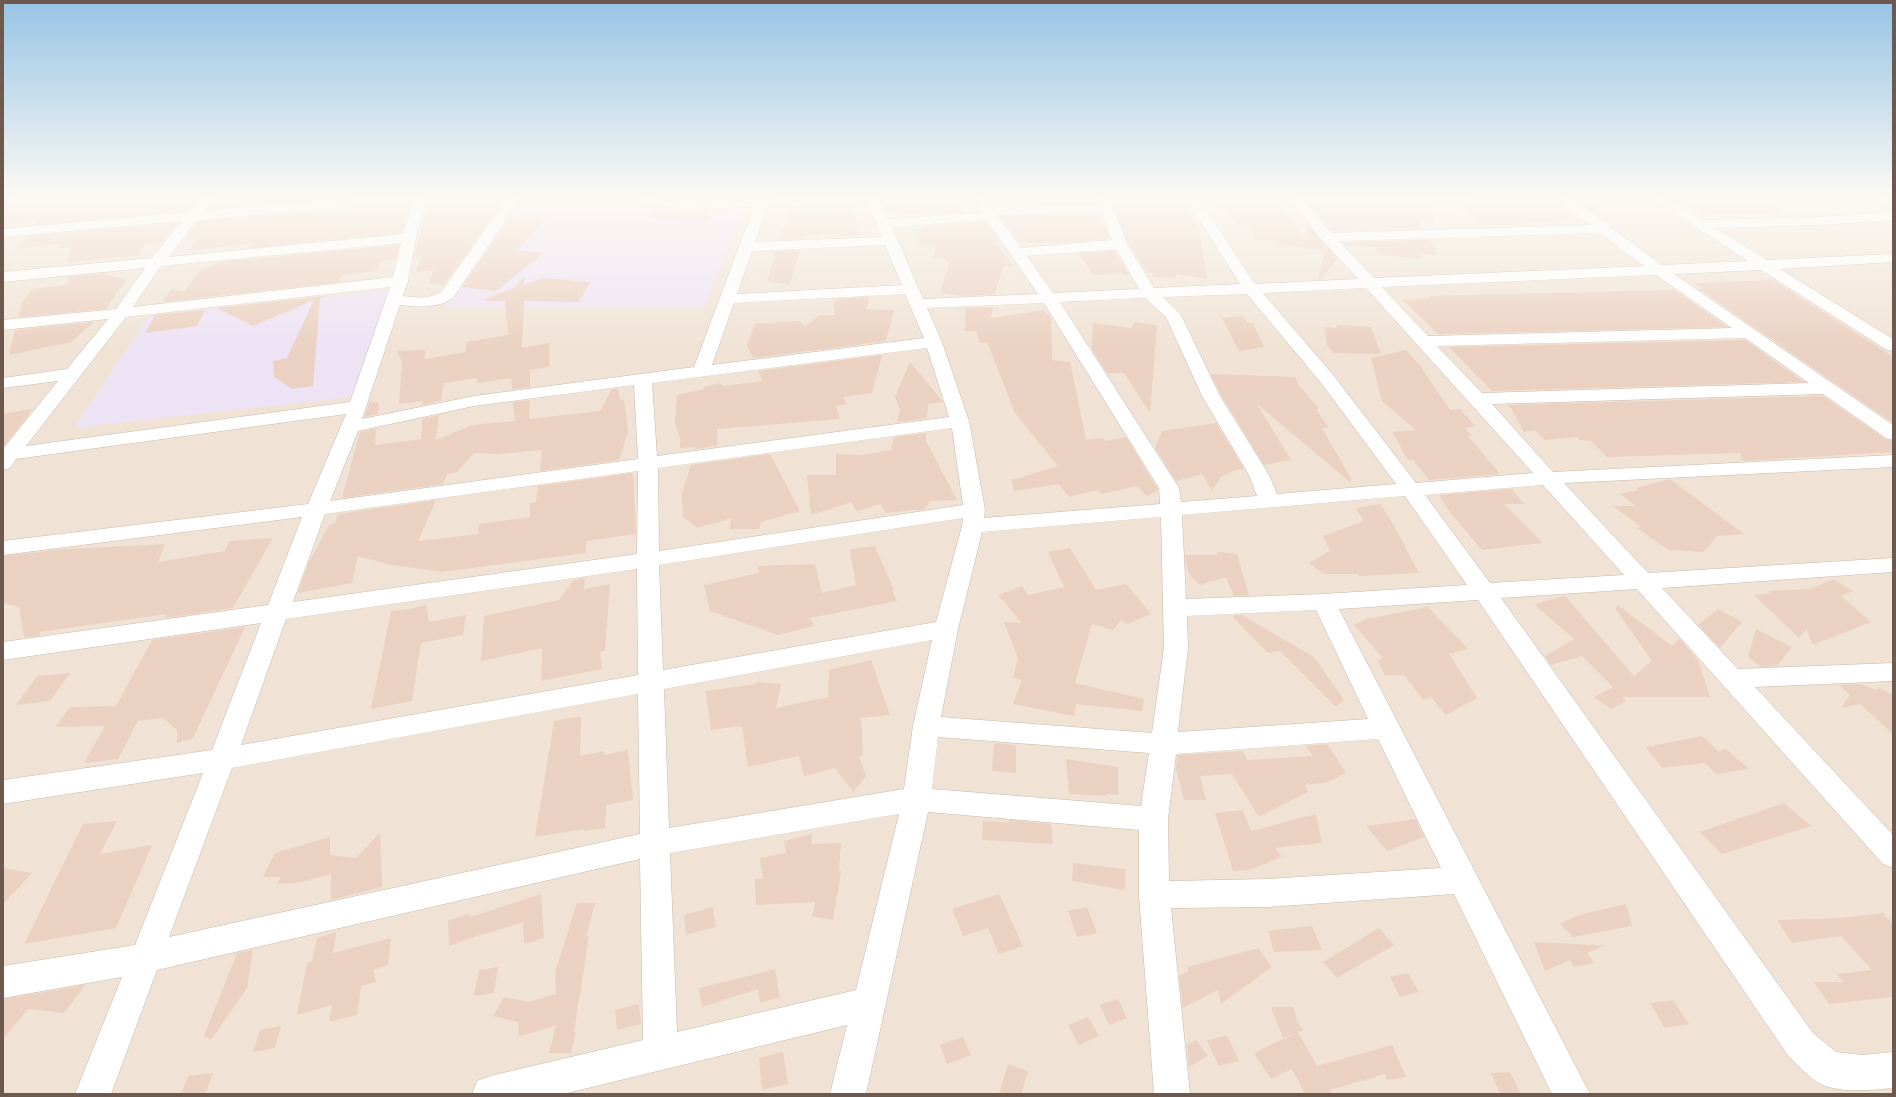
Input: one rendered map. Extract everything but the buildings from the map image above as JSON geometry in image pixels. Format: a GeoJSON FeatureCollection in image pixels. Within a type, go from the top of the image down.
{"type":"FeatureCollection","features":[{"type":"Feature","properties":{"kind":"street"},"geometry":{"type":"LineString","coordinates":[[5,458],[121,313],[169,247]]}},
{"type":"Feature","properties":{"kind":"street"},"geometry":{"type":"LineString","coordinates":[[3,276],[312,247]]}},
{"type":"Feature","properties":{"kind":"street"},"geometry":{"type":"LineString","coordinates":[[93,1094],[222,759],[316,509],[354,417],[400,281],[407,247]]}},
{"type":"Feature","properties":{"kind":"street"},"geometry":{"type":"LineString","coordinates":[[393,300],[431,302],[440,300],[447,295],[480,247]]}},
{"type":"Feature","properties":{"kind":"street"},"geometry":{"type":"LineString","coordinates":[[701,372],[746,247]]}},
{"type":"Feature","properties":{"kind":"street"},"geometry":{"type":"LineString","coordinates":[[848,1094],[917,800],[926,726],[946,629],[974,518],[960,421],[934,342],[893,247]]}},
{"type":"Feature","properties":{"kind":"street"},"geometry":{"type":"LineString","coordinates":[[1013,247],[1050,298],[1169,488],[1172,510],[1176,648],[1154,819],[1154,895],[1172,1094]]}},
{"type":"Feature","properties":{"kind":"street"},"geometry":{"type":"LineString","coordinates":[[1017,253],[1083,247]]}},
{"type":"Feature","properties":{"kind":"street"},"geometry":{"type":"LineString","coordinates":[[1122,247],[1150,294],[1173,315],[1211,396],[1259,476],[1270,501]]}},
{"type":"Feature","properties":{"kind":"street"},"geometry":{"type":"LineString","coordinates":[[1224,247],[1251,289],[1328,380],[1485,593],[1801,1045],[1829,1069],[1862,1073],[1893,1070]]}},
{"type":"Feature","properties":{"kind":"street"},"geometry":{"type":"LineString","coordinates":[[1337,247],[1477,398],[1732,679],[1887,841]]}},
{"type":"Feature","properties":{"kind":"street"},"geometry":{"type":"LineString","coordinates":[[1628,247],[1893,434]]}},
{"type":"Feature","properties":{"kind":"street"},"geometry":{"type":"LineString","coordinates":[[1736,247],[1893,346]]}},
{"type":"Feature","properties":{"kind":"street"},"geometry":{"type":"LineString","coordinates":[[727,299],[914,296],[1050,298],[1893,258]]}},
{"type":"Feature","properties":{"kind":"street"},"geometry":{"type":"LineString","coordinates":[[3,325],[400,281]]}},
{"type":"Feature","properties":{"kind":"street"},"geometry":{"type":"LineString","coordinates":[[1423,341],[1748,333]]}},
{"type":"Feature","properties":{"kind":"street"},"geometry":{"type":"LineString","coordinates":[[5,458],[354,417],[431,411],[474,401],[934,342]]}},
{"type":"Feature","properties":{"kind":"street"},"geometry":{"type":"LineString","coordinates":[[3,383],[73,374]]}},
{"type":"Feature","properties":{"kind":"street"},"geometry":{"type":"LineString","coordinates":[[643,379],[648,464],[648,560],[660,1052]]}},
{"type":"Feature","properties":{"kind":"street"},"geometry":{"type":"LineString","coordinates":[[1477,398],[1827,388]]}},
{"type":"Feature","properties":{"kind":"street"},"geometry":{"type":"LineString","coordinates":[[3,548],[316,509],[960,421]]}},
{"type":"Feature","properties":{"kind":"street"},"geometry":{"type":"LineString","coordinates":[[3,651],[648,560],[974,518],[1172,510],[1548,478],[1893,461]]}},
{"type":"Feature","properties":{"kind":"street"},"geometry":{"type":"LineString","coordinates":[[1175,608],[1485,593],[1641,580],[1893,565]]}},
{"type":"Feature","properties":{"kind":"street"},"geometry":{"type":"LineString","coordinates":[[1323,602],[1335,622],[1462,880],[1556,1066],[1572,1094]]}},
{"type":"Feature","properties":{"kind":"street"},"geometry":{"type":"LineString","coordinates":[[3,792],[222,759],[946,629]]}},
{"type":"Feature","properties":{"kind":"street"},"geometry":{"type":"LineString","coordinates":[[1732,679],[1893,672]]}},
{"type":"Feature","properties":{"kind":"street"},"geometry":{"type":"LineString","coordinates":[[926,726],[1164,744],[1386,728]]}},
{"type":"Feature","properties":{"kind":"street"},"geometry":{"type":"LineString","coordinates":[[3,982],[145,958],[655,843],[917,800],[1154,819]]}},
{"type":"Feature","properties":{"kind":"street"},"geometry":{"type":"LineString","coordinates":[[1154,895],[1268,893],[1462,880]]}},
{"type":"Feature","properties":{"kind":"street"},"geometry":{"type":"LineString","coordinates":[[490,1094],[869,1003]]}},
{"type":"Feature","properties":{"kind":"shaded area"},"geometry":{"type":"Polygon","coordinates":[[[3,247],[1893,247],[1893,1094],[3,1094],[3,247]]]}},
{"type":"Feature","properties":{"kind":"shaded area"},"geometry":{"type":"Polygon","coordinates":[[[485,247],[727,247],[704,308],[444,308],[446,300],[485,247]]]}},
{"type":"Feature","properties":{"kind":"shaded area"},"geometry":{"type":"Polygon","coordinates":[[[394,289],[361,396],[74,428],[148,317],[246,304],[271,315],[291,312],[314,298],[394,289]]]}}]}
